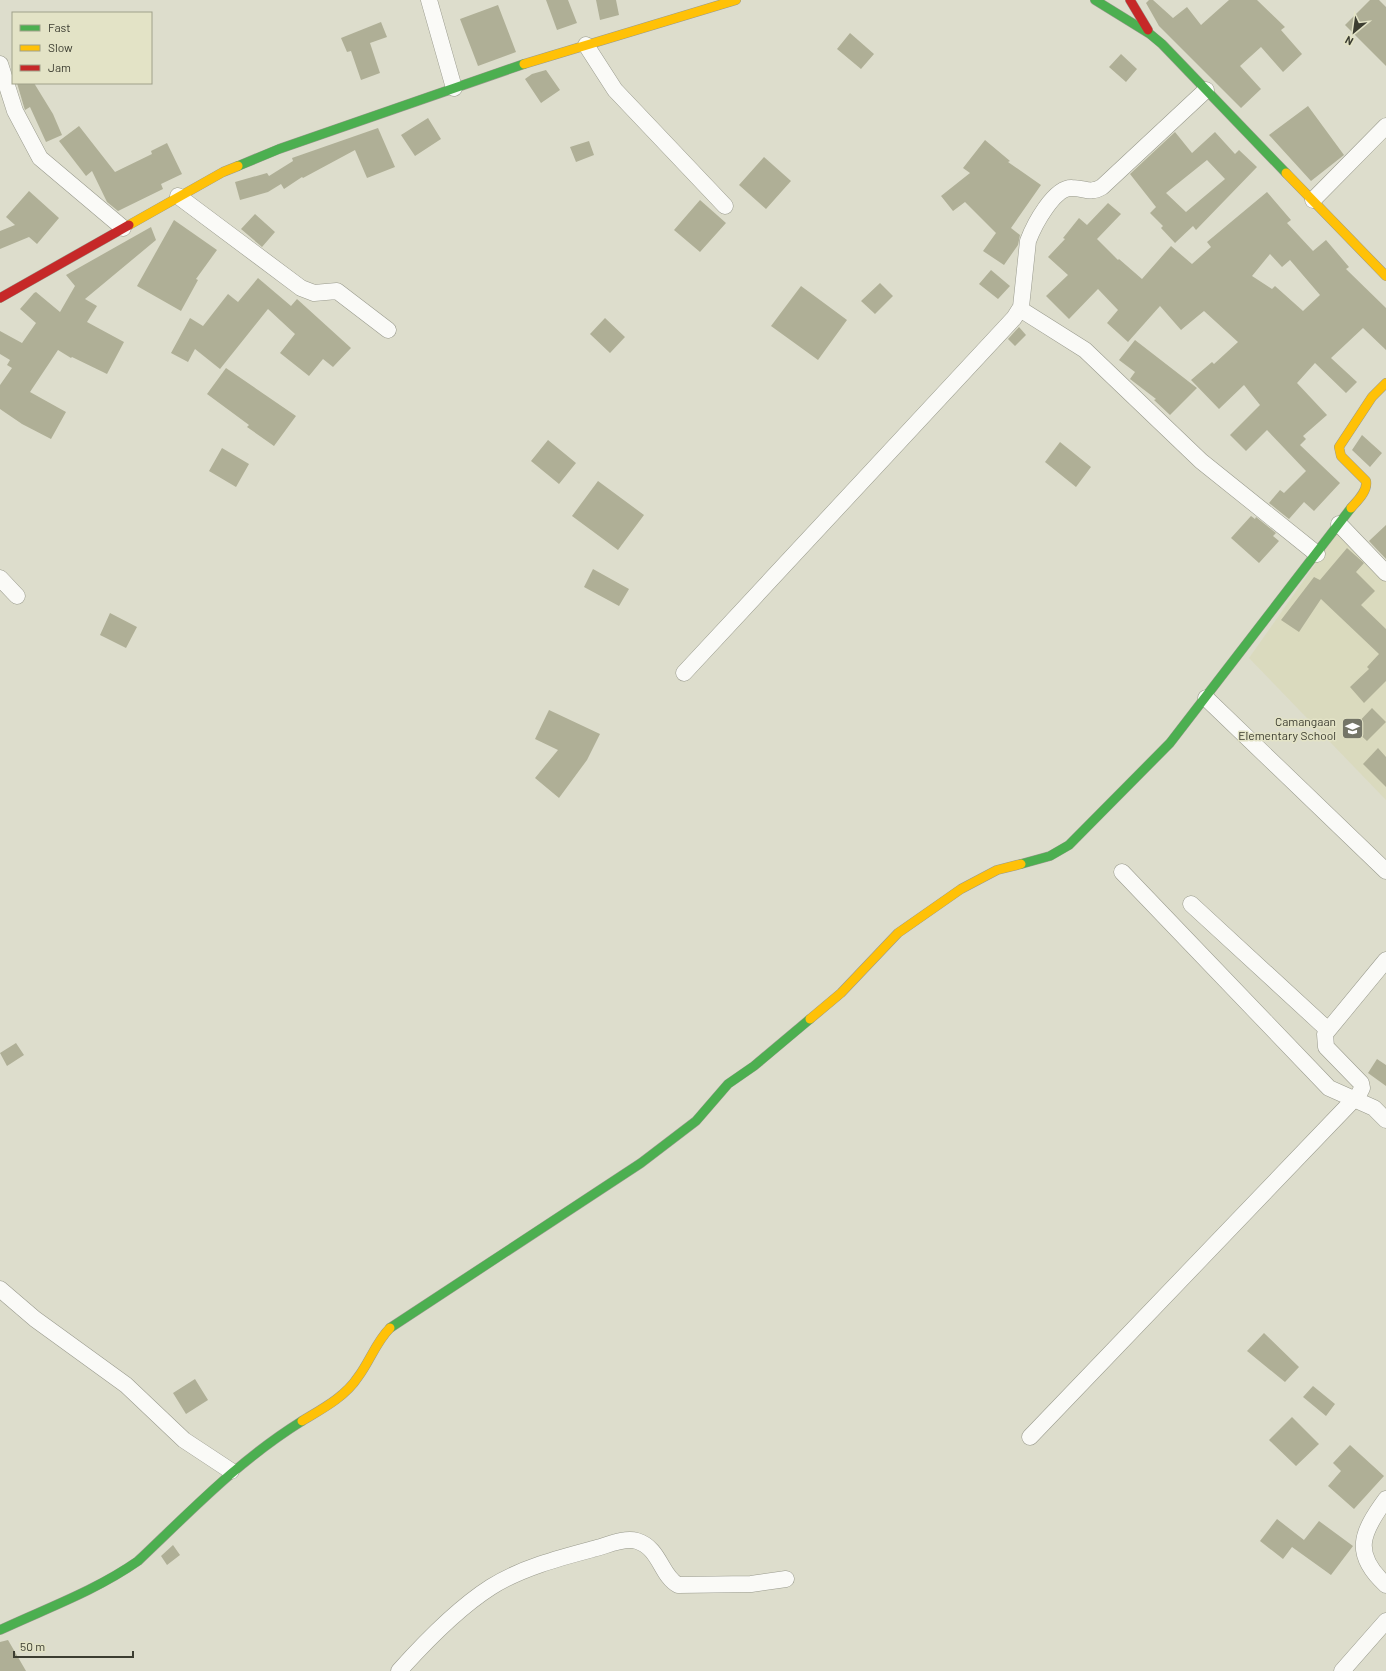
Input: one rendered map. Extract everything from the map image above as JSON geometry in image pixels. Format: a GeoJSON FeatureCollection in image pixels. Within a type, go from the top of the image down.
{"type":"FeatureCollection","features":[{"type":"Feature","properties":{"kind":"street"},"geometry":{"type":"LineString","coordinates":[[429,0],[454,88]]}},
{"type":"Feature","properties":{"kind":"street"},"geometry":{"type":"LineString","coordinates":[[0,298],[178,196],[223,172],[279,149],[535,60],[736,0]]}},
{"type":"Feature","properties":{"kind":"street"},"geometry":{"type":"LineString","coordinates":[[1095,0],[1150,34],[1386,276]]}},
{"type":"Feature","properties":{"kind":"street"},"geometry":{"type":"LineString","coordinates":[[1130,0],[1150,34]]}},
{"type":"Feature","properties":{"kind":"street"},"geometry":{"type":"LineString","coordinates":[[586,45],[615,90],[725,206]]}},
{"type":"Feature","properties":{"kind":"street"},"geometry":{"type":"LineString","coordinates":[[0,64],[15,111],[40,158],[123,228]]}},
{"type":"Feature","properties":{"kind":"street"},"geometry":{"type":"LineString","coordinates":[[684,673],[1009,324],[1020,309],[1026,273],[1028,241],[1055,196],[1066,189],[1072,188],[1092,191],[1102,187],[1206,90]]}},
{"type":"Feature","properties":{"kind":"street"},"geometry":{"type":"LineString","coordinates":[[1313,200],[1386,126]]}},
{"type":"Feature","properties":{"kind":"street"},"geometry":{"type":"LineString","coordinates":[[178,196],[301,288],[314,293],[337,291],[388,330]]}},
{"type":"Feature","properties":{"kind":"street"},"geometry":{"type":"LineString","coordinates":[[1020,309],[1085,350],[1201,461],[1317,554]]}},
{"type":"Feature","properties":{"kind":"street"},"geometry":{"type":"LineString","coordinates":[[0,1630],[122,1573],[154,1546],[231,1471],[260,1448],[344,1393],[356,1380],[378,1341],[394,1324],[641,1163],[676,1138],[696,1121],[728,1084],[754,1066],[841,993],[898,933],[961,889],[997,870],[1050,856],[1069,845],[1170,743],[1317,554],[1367,485],[1365,479],[1341,456],[1339,446],[1372,397],[1386,383]]}},
{"type":"Feature","properties":{"kind":"street"},"geometry":{"type":"LineString","coordinates":[[1339,524],[1386,573]]}},
{"type":"Feature","properties":{"kind":"street"},"geometry":{"type":"LineString","coordinates":[[0,578],[17,596]]}},
{"type":"Feature","properties":{"kind":"street"},"geometry":{"type":"LineString","coordinates":[[1206,698],[1386,871]]}},
{"type":"Feature","properties":{"kind":"street"},"geometry":{"type":"LineString","coordinates":[[1122,872],[1329,1088],[1374,1108],[1386,1120]]}},
{"type":"Feature","properties":{"kind":"street"},"geometry":{"type":"LineString","coordinates":[[1191,904],[1328,1030]]}},
{"type":"Feature","properties":{"kind":"street"},"geometry":{"type":"LineString","coordinates":[[1030,1437],[1354,1100],[1361,1090],[1361,1083],[1326,1047],[1324,1039],[1328,1030],[1386,960]]}},
{"type":"Feature","properties":{"kind":"street"},"geometry":{"type":"LineString","coordinates":[[0,1289],[35,1319],[120,1381],[184,1440],[231,1471]]}},
{"type":"Feature","properties":{"kind":"street"},"geometry":{"type":"LineString","coordinates":[[1386,1499],[1367,1530],[1364,1543],[1364,1555],[1368,1566],[1386,1585]]}},
{"type":"Feature","properties":{"kind":"street"},"geometry":{"type":"LineString","coordinates":[[399,1671],[431,1636],[491,1587],[528,1570],[570,1555],[626,1540],[637,1541],[650,1549],[672,1581],[678,1585],[751,1584],[786,1579]]}},
{"type":"Feature","properties":{"kind":"street"},"geometry":{"type":"LineString","coordinates":[[1342,1671],[1386,1621]]}},
{"type":"Feature","properties":{"kind":"shaded area","name":"Camangaan Elementary School"},"geometry":{"type":"Polygon","coordinates":[[[1340,529],[1386,578],[1386,800],[1249,658],[1340,529]]]}},
{"type":"Feature","properties":{"kind":"building"},"geometry":{"type":"Polygon","coordinates":[[[546,0],[568,0],[577,23],[557,30],[546,0]]]}},
{"type":"Feature","properties":{"kind":"building"},"geometry":{"type":"Polygon","coordinates":[[[596,0],[616,0],[619,15],[600,20],[596,0]]]}},
{"type":"Feature","properties":{"kind":"building"},"geometry":{"type":"Polygon","coordinates":[[[1149,0],[1153,0],[1173,18],[1187,7],[1201,25],[1229,0],[1257,0],[1285,27],[1281,30],[1302,54],[1283,72],[1261,47],[1240,66],[1261,89],[1241,108],[1159,26],[1146,3],[1149,0]]]}},
{"type":"Feature","properties":{"kind":"building"},"geometry":{"type":"Polygon","coordinates":[[[1370,0],[1379,0],[1386,7],[1386,66],[1345,25],[1370,0]]]}},
{"type":"Feature","properties":{"kind":"building"},"geometry":{"type":"Polygon","coordinates":[[[498,5],[516,52],[478,66],[460,19],[498,5]]]}},
{"type":"Feature","properties":{"kind":"building"},"geometry":{"type":"Polygon","coordinates":[[[381,22],[387,37],[370,43],[380,73],[361,80],[351,51],[347,52],[341,38],[381,22]]]}},
{"type":"Feature","properties":{"kind":"building"},"geometry":{"type":"Polygon","coordinates":[[[850,33],[874,54],[861,69],[837,49],[850,33]]]}},
{"type":"Feature","properties":{"kind":"building"},"geometry":{"type":"Polygon","coordinates":[[[1121,54],[1137,69],[1126,82],[1109,67],[1121,54]]]}},
{"type":"Feature","properties":{"kind":"building"},"geometry":{"type":"Polygon","coordinates":[[[546,70],[560,90],[541,103],[525,79],[532,74],[546,70]]]}},
{"type":"Feature","properties":{"kind":"building"},"geometry":{"type":"Polygon","coordinates":[[[17,84],[35,84],[53,114],[62,135],[46,142],[30,107],[25,110],[17,84]]]}},
{"type":"Feature","properties":{"kind":"building"},"geometry":{"type":"Polygon","coordinates":[[[1308,106],[1344,155],[1311,181],[1269,135],[1308,106]]]}},
{"type":"Feature","properties":{"kind":"building"},"geometry":{"type":"Polygon","coordinates":[[[428,118],[441,139],[415,156],[401,135],[428,118]]]}},
{"type":"Feature","properties":{"kind":"building"},"geometry":{"type":"Polygon","coordinates":[[[79,126],[115,172],[152,154],[151,151],[167,143],[182,174],[161,184],[163,189],[118,211],[107,202],[92,171],[86,176],[59,141],[79,126]]]}},
{"type":"Feature","properties":{"kind":"building"},"geometry":{"type":"Polygon","coordinates":[[[378,128],[395,167],[367,178],[355,150],[303,178],[302,177],[284,189],[281,184],[268,192],[240,200],[235,182],[267,173],[269,176],[293,161],[292,158],[378,128]]]}},
{"type":"Feature","properties":{"kind":"building"},"geometry":{"type":"Polygon","coordinates":[[[1175,132],[1192,153],[1215,132],[1235,154],[1239,150],[1257,167],[1196,230],[1193,226],[1175,243],[1161,228],[1163,226],[1150,213],[1156,207],[1130,174],[1175,132]],[[1207,160],[1166,193],[1186,212],[1225,179],[1207,160]]]}},
{"type":"Feature","properties":{"kind":"building"},"geometry":{"type":"Polygon","coordinates":[[[985,140],[1010,161],[1008,162],[1041,185],[1011,228],[1020,235],[1018,245],[1004,265],[983,251],[996,233],[965,202],[953,211],[941,196],[970,173],[963,168],[985,140]]]}},
{"type":"Feature","properties":{"kind":"building"},"geometry":{"type":"Polygon","coordinates":[[[589,141],[594,155],[576,162],[570,147],[589,141]]]}},
{"type":"Feature","properties":{"kind":"building"},"geometry":{"type":"Polygon","coordinates":[[[764,157],[791,181],[766,209],[739,185],[764,157]]]}},
{"type":"Feature","properties":{"kind":"building"},"geometry":{"type":"Polygon","coordinates":[[[29,191],[59,218],[37,244],[29,237],[0,249],[0,231],[15,225],[6,217],[29,191]]]}},
{"type":"Feature","properties":{"kind":"building"},"geometry":{"type":"Polygon","coordinates":[[[1267,192],[1291,220],[1287,223],[1313,251],[1326,240],[1349,267],[1346,269],[1386,308],[1386,350],[1363,328],[1331,358],[1357,382],[1346,393],[1315,363],[1297,383],[1327,415],[1303,436],[1306,439],[1300,445],[1340,483],[1314,511],[1304,502],[1289,519],[1269,503],[1280,490],[1284,493],[1306,471],[1267,430],[1246,451],[1230,435],[1260,405],[1244,385],[1219,409],[1191,380],[1212,362],[1214,364],[1238,342],[1204,311],[1181,330],[1160,306],[1128,342],[1107,323],[1118,310],[1098,289],[1069,319],[1046,296],[1068,275],[1048,257],[1065,239],[1063,238],[1079,218],[1087,225],[1108,203],[1121,214],[1097,239],[1118,260],[1119,259],[1142,279],[1171,246],[1192,264],[1211,247],[1207,242],[1267,192]],[[1270,254],[1252,276],[1272,289],[1275,286],[1303,311],[1320,295],[1290,260],[1282,267],[1270,254]]]}},
{"type":"Feature","properties":{"kind":"building"},"geometry":{"type":"Polygon","coordinates":[[[700,200],[726,223],[700,252],[674,230],[700,200]]]}},
{"type":"Feature","properties":{"kind":"building"},"geometry":{"type":"Polygon","coordinates":[[[255,214],[275,232],[262,247],[241,229],[255,214]]]}},
{"type":"Feature","properties":{"kind":"building"},"geometry":{"type":"Polygon","coordinates":[[[174,220],[217,250],[196,279],[198,280],[181,311],[137,286],[174,220]]]}},
{"type":"Feature","properties":{"kind":"building"},"geometry":{"type":"Polygon","coordinates":[[[151,227],[156,240],[85,299],[97,306],[87,322],[124,342],[107,374],[72,357],[71,358],[58,350],[30,392],[66,412],[51,439],[22,424],[0,409],[0,385],[12,368],[7,365],[10,360],[0,354],[0,331],[22,343],[36,323],[20,309],[34,293],[36,292],[60,312],[75,286],[66,275],[151,227]]]}},
{"type":"Feature","properties":{"kind":"building"},"geometry":{"type":"Polygon","coordinates":[[[991,270],[1010,286],[998,299],[979,284],[991,270]]]}},
{"type":"Feature","properties":{"kind":"building"},"geometry":{"type":"Polygon","coordinates":[[[258,278],[291,306],[297,299],[351,348],[333,367],[323,359],[309,376],[280,353],[295,334],[268,309],[220,369],[195,349],[188,362],[171,353],[190,318],[203,326],[228,294],[238,302],[258,278]]]}},
{"type":"Feature","properties":{"kind":"building"},"geometry":{"type":"Polygon","coordinates":[[[880,283],[893,296],[875,314],[861,301],[880,283]]]}},
{"type":"Feature","properties":{"kind":"building"},"geometry":{"type":"Polygon","coordinates":[[[801,286],[847,320],[818,360],[771,326],[801,286]]]}},
{"type":"Feature","properties":{"kind":"building"},"geometry":{"type":"Polygon","coordinates":[[[605,318],[625,337],[610,353],[590,334],[605,318]]]}},
{"type":"Feature","properties":{"kind":"building"},"geometry":{"type":"Polygon","coordinates":[[[1019,327],[1026,335],[1015,346],[1008,339],[1019,327]]]}},
{"type":"Feature","properties":{"kind":"building"},"geometry":{"type":"Polygon","coordinates":[[[1135,340],[1197,388],[1170,415],[1154,400],[1156,399],[1130,379],[1135,372],[1119,360],[1135,340]]]}},
{"type":"Feature","properties":{"kind":"building"},"geometry":{"type":"Polygon","coordinates":[[[226,368],[296,416],[274,446],[247,427],[249,425],[207,394],[226,368]]]}},
{"type":"Feature","properties":{"kind":"building"},"geometry":{"type":"Polygon","coordinates":[[[1362,435],[1382,453],[1370,467],[1352,450],[1362,435]]]}},
{"type":"Feature","properties":{"kind":"building"},"geometry":{"type":"Polygon","coordinates":[[[548,440],[576,463],[559,484],[531,461],[548,440]]]}},
{"type":"Feature","properties":{"kind":"building"},"geometry":{"type":"Polygon","coordinates":[[[1060,442],[1091,467],[1076,487],[1045,462],[1060,442]]]}},
{"type":"Feature","properties":{"kind":"building"},"geometry":{"type":"Polygon","coordinates":[[[222,448],[249,464],[236,487],[209,471],[222,448]]]}},
{"type":"Feature","properties":{"kind":"building"},"geometry":{"type":"Polygon","coordinates":[[[598,481],[644,515],[618,550],[572,516],[598,481]]]}},
{"type":"Feature","properties":{"kind":"building"},"geometry":{"type":"Polygon","coordinates":[[[1251,516],[1255,519],[1256,517],[1276,533],[1273,536],[1279,541],[1259,563],[1231,538],[1251,516]]]}},
{"type":"Feature","properties":{"kind":"building"},"geometry":{"type":"Polygon","coordinates":[[[1386,525],[1386,559],[1369,541],[1386,525]]]}},
{"type":"Feature","properties":{"kind":"building"},"geometry":{"type":"Polygon","coordinates":[[[1347,548],[1364,563],[1356,572],[1375,591],[1361,605],[1386,629],[1386,681],[1364,703],[1350,687],[1369,669],[1367,667],[1379,654],[1321,599],[1299,632],[1281,620],[1314,577],[1320,580],[1347,548]]]}},
{"type":"Feature","properties":{"kind":"building"},"geometry":{"type":"Polygon","coordinates":[[[593,569],[629,589],[619,606],[584,587],[593,569]]]}},
{"type":"Feature","properties":{"kind":"building"},"geometry":{"type":"Polygon","coordinates":[[[110,613],[137,627],[126,648],[100,635],[110,613]]]}},
{"type":"Feature","properties":{"kind":"building"},"geometry":{"type":"Polygon","coordinates":[[[1372,708],[1386,722],[1367,741],[1353,728],[1372,708]]]}},
{"type":"Feature","properties":{"kind":"building"},"geometry":{"type":"Polygon","coordinates":[[[549,710],[600,734],[587,760],[559,798],[535,778],[558,750],[535,739],[549,710]]]}},
{"type":"Feature","properties":{"kind":"building"},"geometry":{"type":"Polygon","coordinates":[[[1378,748],[1386,757],[1386,787],[1363,764],[1378,748]]]}},
{"type":"Feature","properties":{"kind":"building"},"geometry":{"type":"Polygon","coordinates":[[[16,1043],[24,1055],[7,1066],[0,1053],[16,1043]]]}},
{"type":"Feature","properties":{"kind":"building"},"geometry":{"type":"Polygon","coordinates":[[[1377,1059],[1386,1065],[1386,1086],[1368,1073],[1377,1059]]]}},
{"type":"Feature","properties":{"kind":"building"},"geometry":{"type":"Polygon","coordinates":[[[1264,1333],[1299,1367],[1285,1382],[1247,1351],[1264,1333]]]}},
{"type":"Feature","properties":{"kind":"building"},"geometry":{"type":"Polygon","coordinates":[[[195,1379],[208,1400],[186,1414],[173,1393],[195,1379]]]}},
{"type":"Feature","properties":{"kind":"building"},"geometry":{"type":"Polygon","coordinates":[[[1313,1386],[1335,1404],[1326,1416],[1303,1397],[1313,1386]]]}},
{"type":"Feature","properties":{"kind":"building"},"geometry":{"type":"Polygon","coordinates":[[[1292,1417],[1319,1444],[1296,1466],[1269,1440],[1292,1417]]]}},
{"type":"Feature","properties":{"kind":"building"},"geometry":{"type":"Polygon","coordinates":[[[1350,1445],[1384,1476],[1354,1509],[1328,1486],[1341,1471],[1333,1463],[1350,1445]]]}},
{"type":"Feature","properties":{"kind":"building"},"geometry":{"type":"Polygon","coordinates":[[[1277,1519],[1304,1540],[1319,1521],[1353,1546],[1331,1575],[1292,1547],[1283,1559],[1260,1541],[1277,1519]]]}},
{"type":"Feature","properties":{"kind":"building"},"geometry":{"type":"Polygon","coordinates":[[[173,1545],[180,1555],[167,1565],[161,1556],[173,1545]]]}},
{"type":"Feature","properties":{"kind":"building"},"geometry":{"type":"Polygon","coordinates":[[[8,1640],[26,1671],[0,1671],[0,1642],[8,1640]]]}},
{"type":"Feature","properties":{"kind":"traffic: fast"},"geometry":{"type":"LineString","coordinates":[[1095,0],[1150,34],[1162,44],[1286,173]]}},
{"type":"Feature","properties":{"kind":"traffic: fast"},"geometry":{"type":"LineString","coordinates":[[238,166],[279,149],[524,64]]}},
{"type":"Feature","properties":{"kind":"traffic: fast"},"geometry":{"type":"LineString","coordinates":[[1021,864],[1050,856],[1069,845],[1170,743],[1351,508]]}},
{"type":"Feature","properties":{"kind":"traffic: fast"},"geometry":{"type":"LineString","coordinates":[[390,1328],[641,1163],[696,1121],[728,1084],[754,1066],[810,1019]]}},
{"type":"Feature","properties":{"kind":"traffic: fast"},"geometry":{"type":"LineString","coordinates":[[0,1630],[88,1590],[122,1572],[138,1561],[236,1469],[257,1452],[302,1421]]}},
{"type":"Feature","properties":{"kind":"traffic: slow"},"geometry":{"type":"LineString","coordinates":[[524,64],[736,0]]}},
{"type":"Feature","properties":{"kind":"traffic: slow"},"geometry":{"type":"LineString","coordinates":[[129,225],[223,172],[238,166]]}},
{"type":"Feature","properties":{"kind":"traffic: slow"},"geometry":{"type":"LineString","coordinates":[[1286,173],[1386,276]]}},
{"type":"Feature","properties":{"kind":"traffic: slow"},"geometry":{"type":"LineString","coordinates":[[1351,508],[1364,492],[1366,481],[1341,456],[1339,447],[1372,397],[1386,383]]}},
{"type":"Feature","properties":{"kind":"traffic: slow"},"geometry":{"type":"LineString","coordinates":[[810,1019],[841,993],[898,933],[961,889],[997,870],[1021,864]]}},
{"type":"Feature","properties":{"kind":"traffic: slow"},"geometry":{"type":"LineString","coordinates":[[302,1421],[333,1402],[347,1391],[366,1365],[385,1333],[390,1328]]}},
{"type":"Feature","properties":{"kind":"traffic: jam"},"geometry":{"type":"LineString","coordinates":[[1130,0],[1148,30]]}},
{"type":"Feature","properties":{"kind":"traffic: jam"},"geometry":{"type":"LineString","coordinates":[[0,298],[129,225]]}},
{"type":"Feature","properties":{"kind":"place","name":"Camangaan Elementary School"},"geometry":{"type":"Point","coordinates":[1352,729]}}]}
